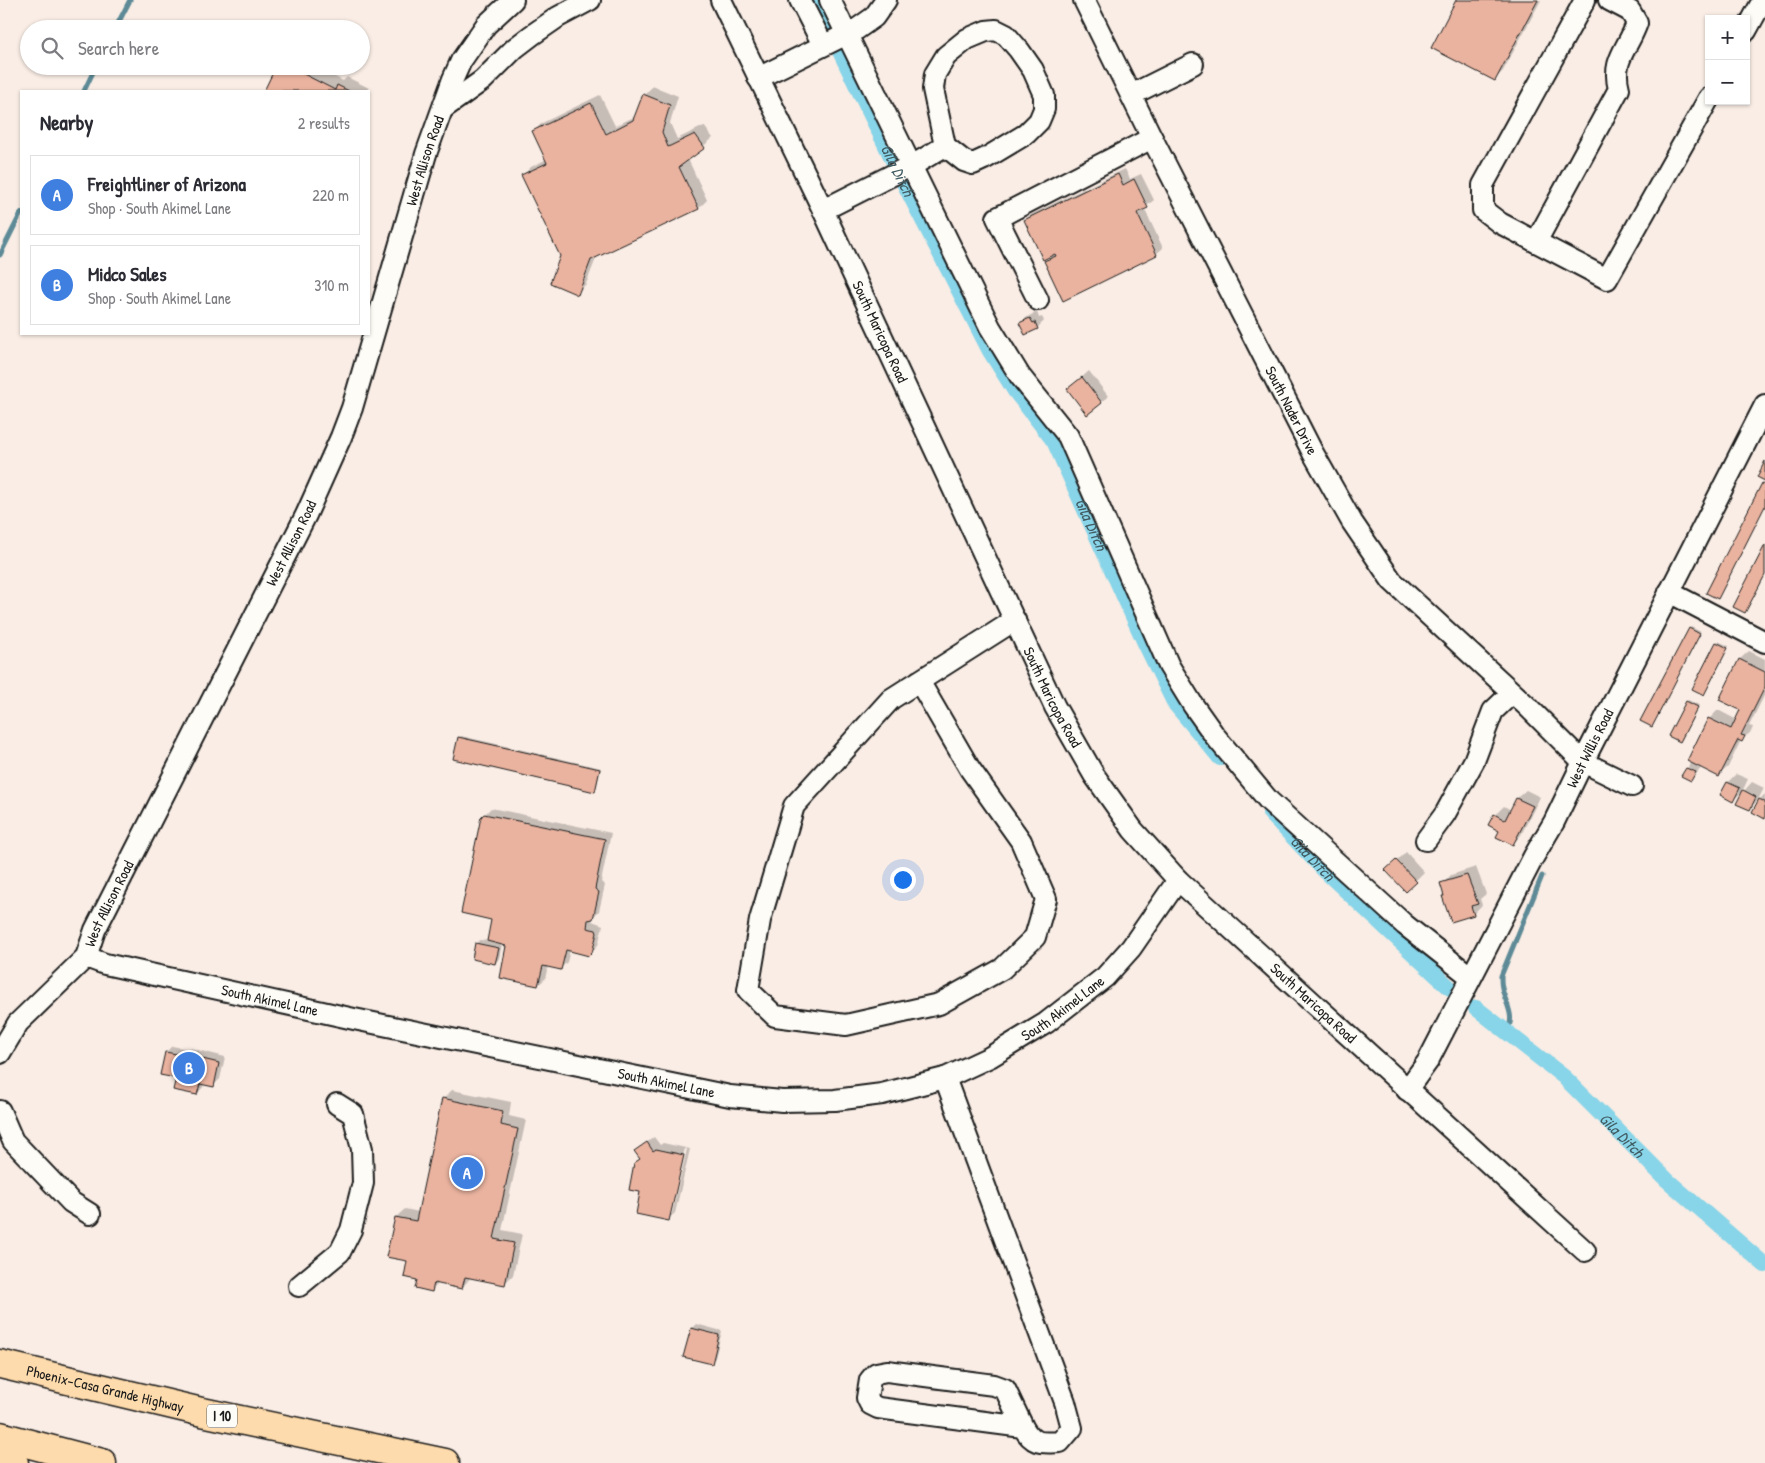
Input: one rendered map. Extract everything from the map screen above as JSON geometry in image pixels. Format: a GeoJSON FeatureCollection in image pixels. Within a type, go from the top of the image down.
{"type":"FeatureCollection","features":[{"type":"Feature","properties":{"kind":"highway","name":"Phoenix-Casa Grande Highway"},"geometry":{"type":"LineString","coordinates":[[0,1364],[202,1412],[445,1463]]}},
{"type":"Feature","properties":{"kind":"highway"},"geometry":{"type":"LineString","coordinates":[[0,1436],[102,1463]]}},
{"type":"Feature","properties":{"kind":"highway"},"geometry":{"type":"LineString","coordinates":[[0,1460],[14,1463]]}},
{"type":"Feature","properties":{"kind":"street","name":"West Allison Road"},"geometry":{"type":"LineString","coordinates":[[86,957],[95,930],[306,515],[341,437],[352,408],[426,154],[444,108],[453,78],[472,44],[486,25],[513,0]]}},
{"type":"Feature","properties":{"kind":"street","name":"West Allison Road"},"geometry":{"type":"LineString","coordinates":[[444,108],[477,84],[559,7],[590,0]]}},
{"type":"Feature","properties":{"kind":"street","name":"South Maricopa Road"},"geometry":{"type":"LineString","coordinates":[[721,0],[823,210],[1055,706],[1094,775],[1133,830],[1178,880],[1585,1251]]}},
{"type":"Feature","properties":{"kind":"street"},"geometry":{"type":"LineString","coordinates":[[800,0],[823,45]]}},
{"type":"Feature","properties":{"kind":"street"},"geometry":{"type":"LineString","coordinates":[[830,0],[990,327],[1020,376],[1068,436],[1169,666],[1193,705],[1236,763],[1269,801],[1405,925],[1471,977]]}},
{"type":"Feature","properties":{"kind":"street"},"geometry":{"type":"LineString","coordinates":[[758,78],[857,29],[874,17],[886,0]]}},
{"type":"Feature","properties":{"kind":"street","name":"South Nader Drive"},"geometry":{"type":"LineString","coordinates":[[1084,0],[1152,138],[1313,453],[1352,522],[1392,581],[1512,692],[1583,762],[1632,786]]}},
{"type":"Feature","properties":{"kind":"street"},"geometry":{"type":"LineString","coordinates":[[1585,0],[1483,185],[1483,210],[1500,224],[1606,279],[1705,105]]}},
{"type":"Feature","properties":{"kind":"street"},"geometry":{"type":"LineString","coordinates":[[1536,242],[1619,90],[1616,77],[1617,64],[1637,23],[1630,11],[1609,0]]}},
{"type":"Feature","properties":{"kind":"street"},"geometry":{"type":"LineString","coordinates":[[1750,24],[1763,0]]}},
{"type":"Feature","properties":{"kind":"street"},"geometry":{"type":"LineString","coordinates":[[986,30],[996,30],[1006,35],[1033,70],[1044,95],[1044,109],[1039,121],[1026,134],[973,164],[964,161],[945,146],[933,89],[935,74],[946,56],[967,39],[986,30]]}},
{"type":"Feature","properties":{"kind":"street"},"geometry":{"type":"LineString","coordinates":[[1131,95],[1193,64]]}},
{"type":"Feature","properties":{"kind":"street"},"geometry":{"type":"LineString","coordinates":[[1038,300],[997,218],[1152,138]]}},
{"type":"Feature","properties":{"kind":"street"},"geometry":{"type":"LineString","coordinates":[[823,210],[945,146]]}},
{"type":"Feature","properties":{"kind":"street","name":"West Willis Road"},"geometry":{"type":"LineString","coordinates":[[1407,1090],[1428,1061],[1534,856],[1554,822],[1765,405]]}},
{"type":"Feature","properties":{"kind":"street"},"geometry":{"type":"LineString","coordinates":[[1669,592],[1765,642]]}},
{"type":"Feature","properties":{"kind":"street"},"geometry":{"type":"LineString","coordinates":[[920,681],[970,769],[1021,841],[1046,899],[1034,937],[1002,969],[939,1004],[846,1025],[775,1016],[748,990],[760,920],[794,806],[891,699],[1015,620]]}},
{"type":"Feature","properties":{"kind":"street"},"geometry":{"type":"LineString","coordinates":[[1426,840],[1445,814],[1474,761],[1493,712],[1512,692]]}},
{"type":"Feature","properties":{"kind":"street","name":"South Akimel Lane"},"geometry":{"type":"LineString","coordinates":[[86,957],[105,964],[354,1019],[730,1096],[782,1101],[835,1100],[882,1094],[945,1078],[990,1057],[1046,1023],[1106,977],[1131,948],[1178,880]]}},
{"type":"Feature","properties":{"kind":"street"},"geometry":{"type":"LineString","coordinates":[[0,1053],[18,1023],[86,957]]}},
{"type":"Feature","properties":{"kind":"street"},"geometry":{"type":"LineString","coordinates":[[945,1078],[1065,1402],[1072,1428],[1060,1442],[1039,1443],[1029,1438],[1005,1389],[994,1385],[887,1371],[876,1373],[870,1380],[866,1398],[870,1404],[878,1408],[1022,1427]]}},
{"type":"Feature","properties":{"kind":"street"},"geometry":{"type":"LineString","coordinates":[[299,1286],[340,1252],[351,1230],[363,1183],[362,1149],[353,1114],[337,1104]]}},
{"type":"Feature","properties":{"kind":"street"},"geometry":{"type":"LineString","coordinates":[[0,1111],[13,1141],[72,1202],[90,1214]]}},
{"type":"Feature","properties":{"kind":"building"},"geometry":{"type":"Polygon","coordinates":[[[1456,0],[1538,0],[1495,81],[1431,48],[1456,0]]]}},
{"type":"Feature","properties":{"kind":"building"},"geometry":{"type":"Polygon","coordinates":[[[272,75],[306,75],[335,90],[264,90],[272,75]]]}},
{"type":"Feature","properties":{"kind":"building"},"geometry":{"type":"Polygon","coordinates":[[[337,85],[347,90],[335,90],[337,85]]]}},
{"type":"Feature","properties":{"kind":"building"},"geometry":{"type":"Polygon","coordinates":[[[643,94],[670,105],[662,132],[668,147],[695,134],[705,148],[679,167],[699,209],[591,260],[578,295],[550,283],[560,256],[521,175],[547,163],[532,131],[591,103],[606,134],[633,120],[643,94]]]}},
{"type":"Feature","properties":{"kind":"building"},"geometry":{"type":"Polygon","coordinates":[[[1118,174],[1123,185],[1134,179],[1148,208],[1137,213],[1157,255],[1063,301],[1044,261],[1056,256],[1055,254],[1043,260],[1024,220],[1118,174]]]}},
{"type":"Feature","properties":{"kind":"building"},"geometry":{"type":"Polygon","coordinates":[[[1030,318],[1033,323],[1035,322],[1038,329],[1025,335],[1019,323],[1030,318]]]}},
{"type":"Feature","properties":{"kind":"building"},"geometry":{"type":"Polygon","coordinates":[[[1082,377],[1102,403],[1087,415],[1067,389],[1082,377]]]}},
{"type":"Feature","properties":{"kind":"building"},"geometry":{"type":"Polygon","coordinates":[[[1765,461],[1765,481],[1757,477],[1765,461]]]}},
{"type":"Feature","properties":{"kind":"building"},"geometry":{"type":"Polygon","coordinates":[[[1762,483],[1765,484],[1765,506],[1718,599],[1706,593],[1762,483]]]}},
{"type":"Feature","properties":{"kind":"building"},"geometry":{"type":"Polygon","coordinates":[[[1765,545],[1765,575],[1745,613],[1733,607],[1765,545]]]}},
{"type":"Feature","properties":{"kind":"building"},"geometry":{"type":"Polygon","coordinates":[[[1689,628],[1700,634],[1652,727],[1640,721],[1689,628]]]}},
{"type":"Feature","properties":{"kind":"building"},"geometry":{"type":"Polygon","coordinates":[[[1716,642],[1728,648],[1704,695],[1692,689],[1716,642]]]}},
{"type":"Feature","properties":{"kind":"building"},"geometry":{"type":"Polygon","coordinates":[[[1739,659],[1765,672],[1765,687],[1741,735],[1745,736],[1742,742],[1738,740],[1719,777],[1687,761],[1708,718],[1731,729],[1740,710],[1719,700],[1739,659]]]}},
{"type":"Feature","properties":{"kind":"building"},"geometry":{"type":"Polygon","coordinates":[[[1686,701],[1698,707],[1680,742],[1668,736],[1686,701]]]}},
{"type":"Feature","properties":{"kind":"building"},"geometry":{"type":"Polygon","coordinates":[[[458,737],[600,769],[595,792],[453,759],[458,737]]]}},
{"type":"Feature","properties":{"kind":"building"},"geometry":{"type":"Polygon","coordinates":[[[1686,768],[1696,772],[1691,781],[1681,776],[1686,768]]]}},
{"type":"Feature","properties":{"kind":"building"},"geometry":{"type":"Polygon","coordinates":[[[1727,782],[1740,788],[1733,802],[1720,795],[1727,782]]]}},
{"type":"Feature","properties":{"kind":"building"},"geometry":{"type":"Polygon","coordinates":[[[1743,790],[1756,797],[1750,810],[1736,804],[1743,790]]]}},
{"type":"Feature","properties":{"kind":"building"},"geometry":{"type":"Polygon","coordinates":[[[1516,798],[1533,806],[1513,845],[1496,837],[1499,831],[1488,825],[1494,814],[1505,820],[1516,798]]]}},
{"type":"Feature","properties":{"kind":"building"},"geometry":{"type":"Polygon","coordinates":[[[1759,799],[1765,802],[1765,819],[1752,812],[1759,799]]]}},
{"type":"Feature","properties":{"kind":"building"},"geometry":{"type":"Polygon","coordinates":[[[484,814],[605,839],[595,889],[599,892],[593,919],[588,920],[587,928],[596,930],[597,933],[592,953],[589,956],[566,950],[561,970],[543,966],[538,986],[500,978],[506,946],[487,941],[491,920],[461,913],[481,817],[484,814]]]}},
{"type":"Feature","properties":{"kind":"building"},"geometry":{"type":"Polygon","coordinates":[[[1396,860],[1417,882],[1406,892],[1385,870],[1396,860]]]}},
{"type":"Feature","properties":{"kind":"building"},"geometry":{"type":"Polygon","coordinates":[[[1467,875],[1478,904],[1471,906],[1474,915],[1451,922],[1442,896],[1444,896],[1440,883],[1467,875]]]}},
{"type":"Feature","properties":{"kind":"building"},"geometry":{"type":"Polygon","coordinates":[[[475,943],[499,948],[495,964],[472,959],[475,943]]]}},
{"type":"Feature","properties":{"kind":"building"},"geometry":{"type":"Polygon","coordinates":[[[165,1052],[219,1063],[214,1087],[200,1084],[197,1095],[173,1090],[176,1078],[160,1075],[165,1052]]]}},
{"type":"Feature","properties":{"kind":"building"},"geometry":{"type":"Polygon","coordinates":[[[442,1098],[503,1111],[501,1125],[518,1129],[494,1239],[514,1243],[505,1285],[465,1277],[462,1289],[434,1283],[432,1292],[415,1288],[417,1280],[404,1277],[407,1261],[386,1257],[395,1217],[416,1221],[442,1098]]]}},
{"type":"Feature","properties":{"kind":"building"},"geometry":{"type":"Polygon","coordinates":[[[647,1142],[653,1151],[656,1149],[684,1155],[669,1221],[636,1214],[640,1192],[629,1190],[634,1163],[640,1159],[634,1151],[647,1142]]]}},
{"type":"Feature","properties":{"kind":"building"},"geometry":{"type":"Polygon","coordinates":[[[691,1328],[719,1335],[712,1364],[683,1357],[691,1328]]]}},
{"type":"Feature","properties":{"kind":"waterway"},"geometry":{"type":"LineString","coordinates":[[120,20],[130,0]]}},
{"type":"Feature","properties":{"kind":"waterway","name":"Gila Ditch"},"geometry":{"type":"LineString","coordinates":[[815,0],[908,191],[990,351],[1015,391],[1054,441],[1145,643],[1175,704],[1220,758]]}},
{"type":"Feature","properties":{"kind":"waterway"},"geometry":{"type":"LineString","coordinates":[[84,90],[92,75]]}},
{"type":"Feature","properties":{"kind":"waterway"},"geometry":{"type":"LineString","coordinates":[[0,255],[20,215]]}},
{"type":"Feature","properties":{"kind":"waterway","name":"Gila Ditch"},"geometry":{"type":"LineString","coordinates":[[1270,813],[1326,872],[1450,988]]}},
{"type":"Feature","properties":{"kind":"waterway"},"geometry":{"type":"LineString","coordinates":[[1506,1032],[1509,1026],[1510,1015],[1501,984],[1501,976],[1542,876]]}},
{"type":"Feature","properties":{"kind":"waterway","name":"Gila Ditch"},"geometry":{"type":"LineString","coordinates":[[1476,1008],[1564,1077],[1667,1180],[1765,1265]]}},
{"type":"Feature","properties":{"kind":"place","name":"Midco Sales"},"geometry":{"type":"Point","coordinates":[189,1068]}},
{"type":"Feature","properties":{"kind":"place","name":"Freightliner of Arizona"},"geometry":{"type":"Point","coordinates":[467,1173]}}]}
